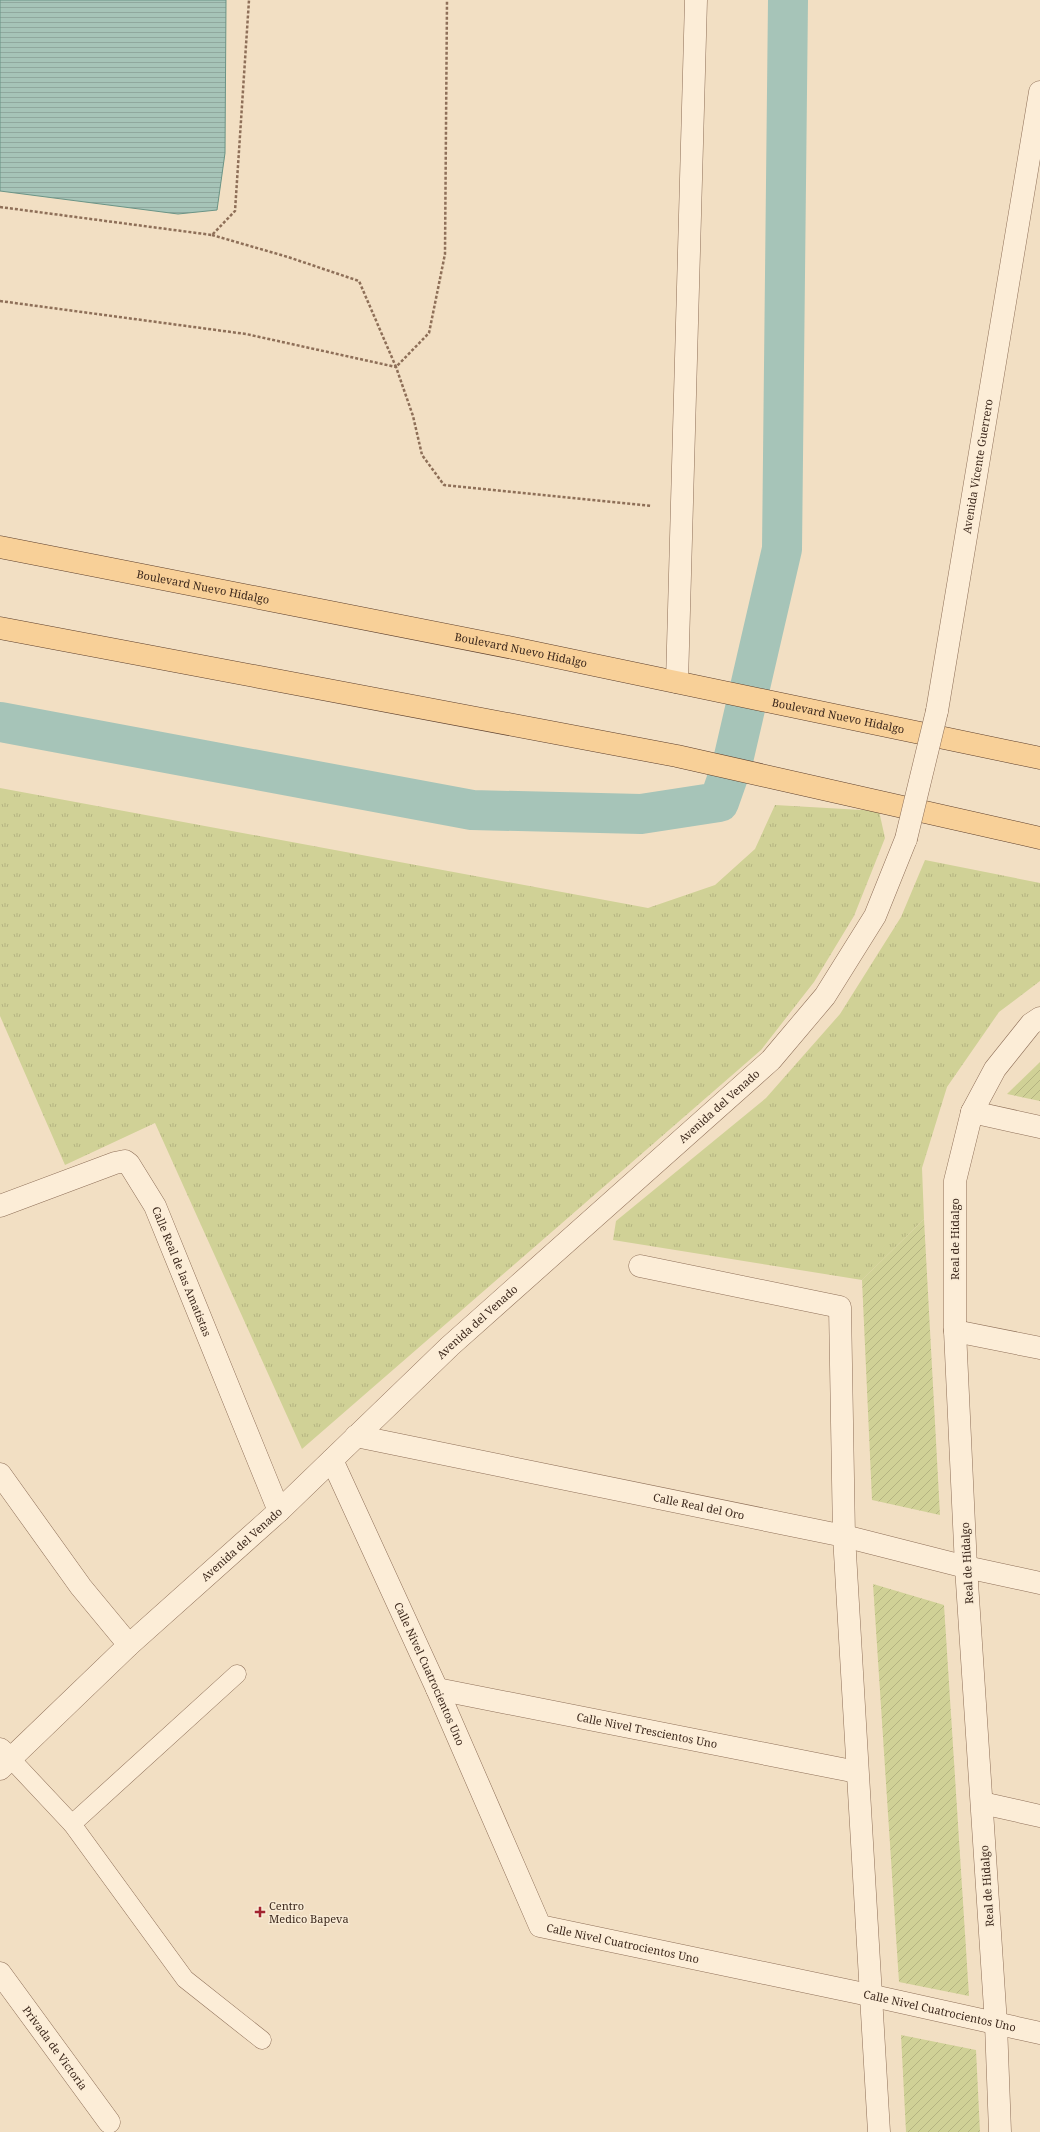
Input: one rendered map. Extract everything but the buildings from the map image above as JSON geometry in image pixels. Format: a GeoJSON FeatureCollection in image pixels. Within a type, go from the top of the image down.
{"type":"FeatureCollection","features":[{"type":"Feature","properties":{"kind":"main road","name":"Boulevard Nuevo Hidalgo"},"geometry":{"type":"LineString","coordinates":[[0,547],[677,682],[719,692],[806,708],[1040,758]]}},
{"type":"Feature","properties":{"kind":"main road"},"geometry":{"type":"LineString","coordinates":[[0,628],[677,756],[786,779],[1040,838]]}},
{"type":"Feature","properties":{"kind":"street"},"geometry":{"type":"LineString","coordinates":[[677,682],[696,0]]}},
{"type":"Feature","properties":{"kind":"street","name":"Avenida Vicente Guerrero"},"geometry":{"type":"LineString","coordinates":[[906,838],[937,711],[1040,92]]}},
{"type":"Feature","properties":{"kind":"street","name":"Avenida del Venado"},"geometry":{"type":"LineString","coordinates":[[4,1759],[279,1511],[450,1346],[771,1060],[825,996],[875,916],[906,838]]}},
{"type":"Feature","properties":{"kind":"street","name":"Real de Hidalgo"},"geometry":{"type":"LineString","coordinates":[[1000,2132],[996,2024],[966,1567],[955,1331],[955,1181],[972,1112],[995,1069],[1031,1024],[1040,1018]]}},
{"type":"Feature","properties":{"kind":"street"},"geometry":{"type":"LineString","coordinates":[[972,1112],[1040,1127]]}},
{"type":"Feature","properties":{"kind":"street","name":"Calle Real de las Amatistas"},"geometry":{"type":"LineString","coordinates":[[0,1206],[115,1163],[124,1161],[129,1164],[155,1206],[279,1511]]}},
{"type":"Feature","properties":{"kind":"street"},"geometry":{"type":"LineString","coordinates":[[640,1266],[840,1307],[844,1536],[869,1994],[879,2132]]}},
{"type":"Feature","properties":{"kind":"street"},"geometry":{"type":"LineString","coordinates":[[955,1331],[1040,1348]]}},
{"type":"Feature","properties":{"kind":"street","name":"Calle Real del Oro"},"geometry":{"type":"LineString","coordinates":[[356,1436],[844,1536],[966,1567],[1040,1583]]}},
{"type":"Feature","properties":{"kind":"street","name":"Calle Nivel Cuatrocientos Uno"},"geometry":{"type":"LineString","coordinates":[[332,1460],[437,1689],[540,1926],[869,1994],[1040,2033]]}},
{"type":"Feature","properties":{"kind":"street"},"geometry":{"type":"LineString","coordinates":[[0,1474],[81,1587],[129,1646]]}},
{"type":"Feature","properties":{"kind":"street","name":"Calle Nivel Trescientos Uno"},"geometry":{"type":"LineString","coordinates":[[437,1689],[857,1772]]}},
{"type":"Feature","properties":{"kind":"street"},"geometry":{"type":"LineString","coordinates":[[982,1803],[1040,1816]]}},
{"type":"Feature","properties":{"kind":"street","name":"Privada de Victoria"},"geometry":{"type":"LineString","coordinates":[[0,1974],[109,2122]]}},
{"type":"Feature","properties":{"kind":"lane"},"geometry":{"type":"LineString","coordinates":[[72,1824],[237,1674]]}},
{"type":"Feature","properties":{"kind":"lane"},"geometry":{"type":"LineString","coordinates":[[4,1759],[72,1824],[185,1980],[262,2040]]}},
{"type":"Feature","properties":{"kind":"path"},"geometry":{"type":"LineString","coordinates":[[212,235],[235,210],[249,0]]}},
{"type":"Feature","properties":{"kind":"path"},"geometry":{"type":"LineString","coordinates":[[396,367],[428,333],[445,254],[447,0]]}},
{"type":"Feature","properties":{"kind":"path"},"geometry":{"type":"LineString","coordinates":[[0,207],[212,235],[288,257],[359,281],[396,367],[414,416],[422,455],[444,485],[682,509]]}},
{"type":"Feature","properties":{"kind":"path"},"geometry":{"type":"LineString","coordinates":[[0,301],[246,334],[396,367]]}},
{"type":"Feature","properties":{"kind":"green space"},"geometry":{"type":"Polygon","coordinates":[[[0,788],[648,908],[715,885],[755,849],[775,805],[879,811],[885,838],[854,916],[814,982],[761,1050],[302,1449],[155,1123],[65,1165],[0,1016],[0,788]]]}},
{"type":"Feature","properties":{"kind":"green space"},"geometry":{"type":"Polygon","coordinates":[[[925,860],[1040,883],[1040,981],[999,1012],[947,1087],[922,1168],[924,1219],[862,1280],[613,1240],[616,1221],[766,1098],[840,1014],[901,917],[925,860]]]}},
{"type":"Feature","properties":{"kind":"green space"},"geometry":{"type":"Polygon","coordinates":[[[1040,1062],[1040,1101],[1007,1094],[1040,1062]]]}},
{"type":"Feature","properties":{"kind":"green space"},"geometry":{"type":"Polygon","coordinates":[[[924,1219],[940,1515],[872,1500],[862,1280],[924,1219]]]}},
{"type":"Feature","properties":{"kind":"green space"},"geometry":{"type":"Polygon","coordinates":[[[873,1584],[944,1605],[969,1996],[899,1982],[873,1584]]]}},
{"type":"Feature","properties":{"kind":"green space"},"geometry":{"type":"Polygon","coordinates":[[[901,2035],[976,2050],[980,2132],[906,2132],[901,2035]]]}},
{"type":"Feature","properties":{"kind":"shaded area"},"geometry":{"type":"Polygon","coordinates":[[[0,0],[226,0],[225,153],[217,210],[178,214],[0,191],[0,0]]]}},
{"type":"Feature","properties":{"kind":"waterway"},"geometry":{"type":"LineString","coordinates":[[0,722],[472,810],[641,814],[719,802],[732,765],[782,549],[788,0]]}},
{"type":"Feature","properties":{"kind":"place","name":"Centro Medico Bapeva"},"geometry":{"type":"Point","coordinates":[260,1912]}}]}
